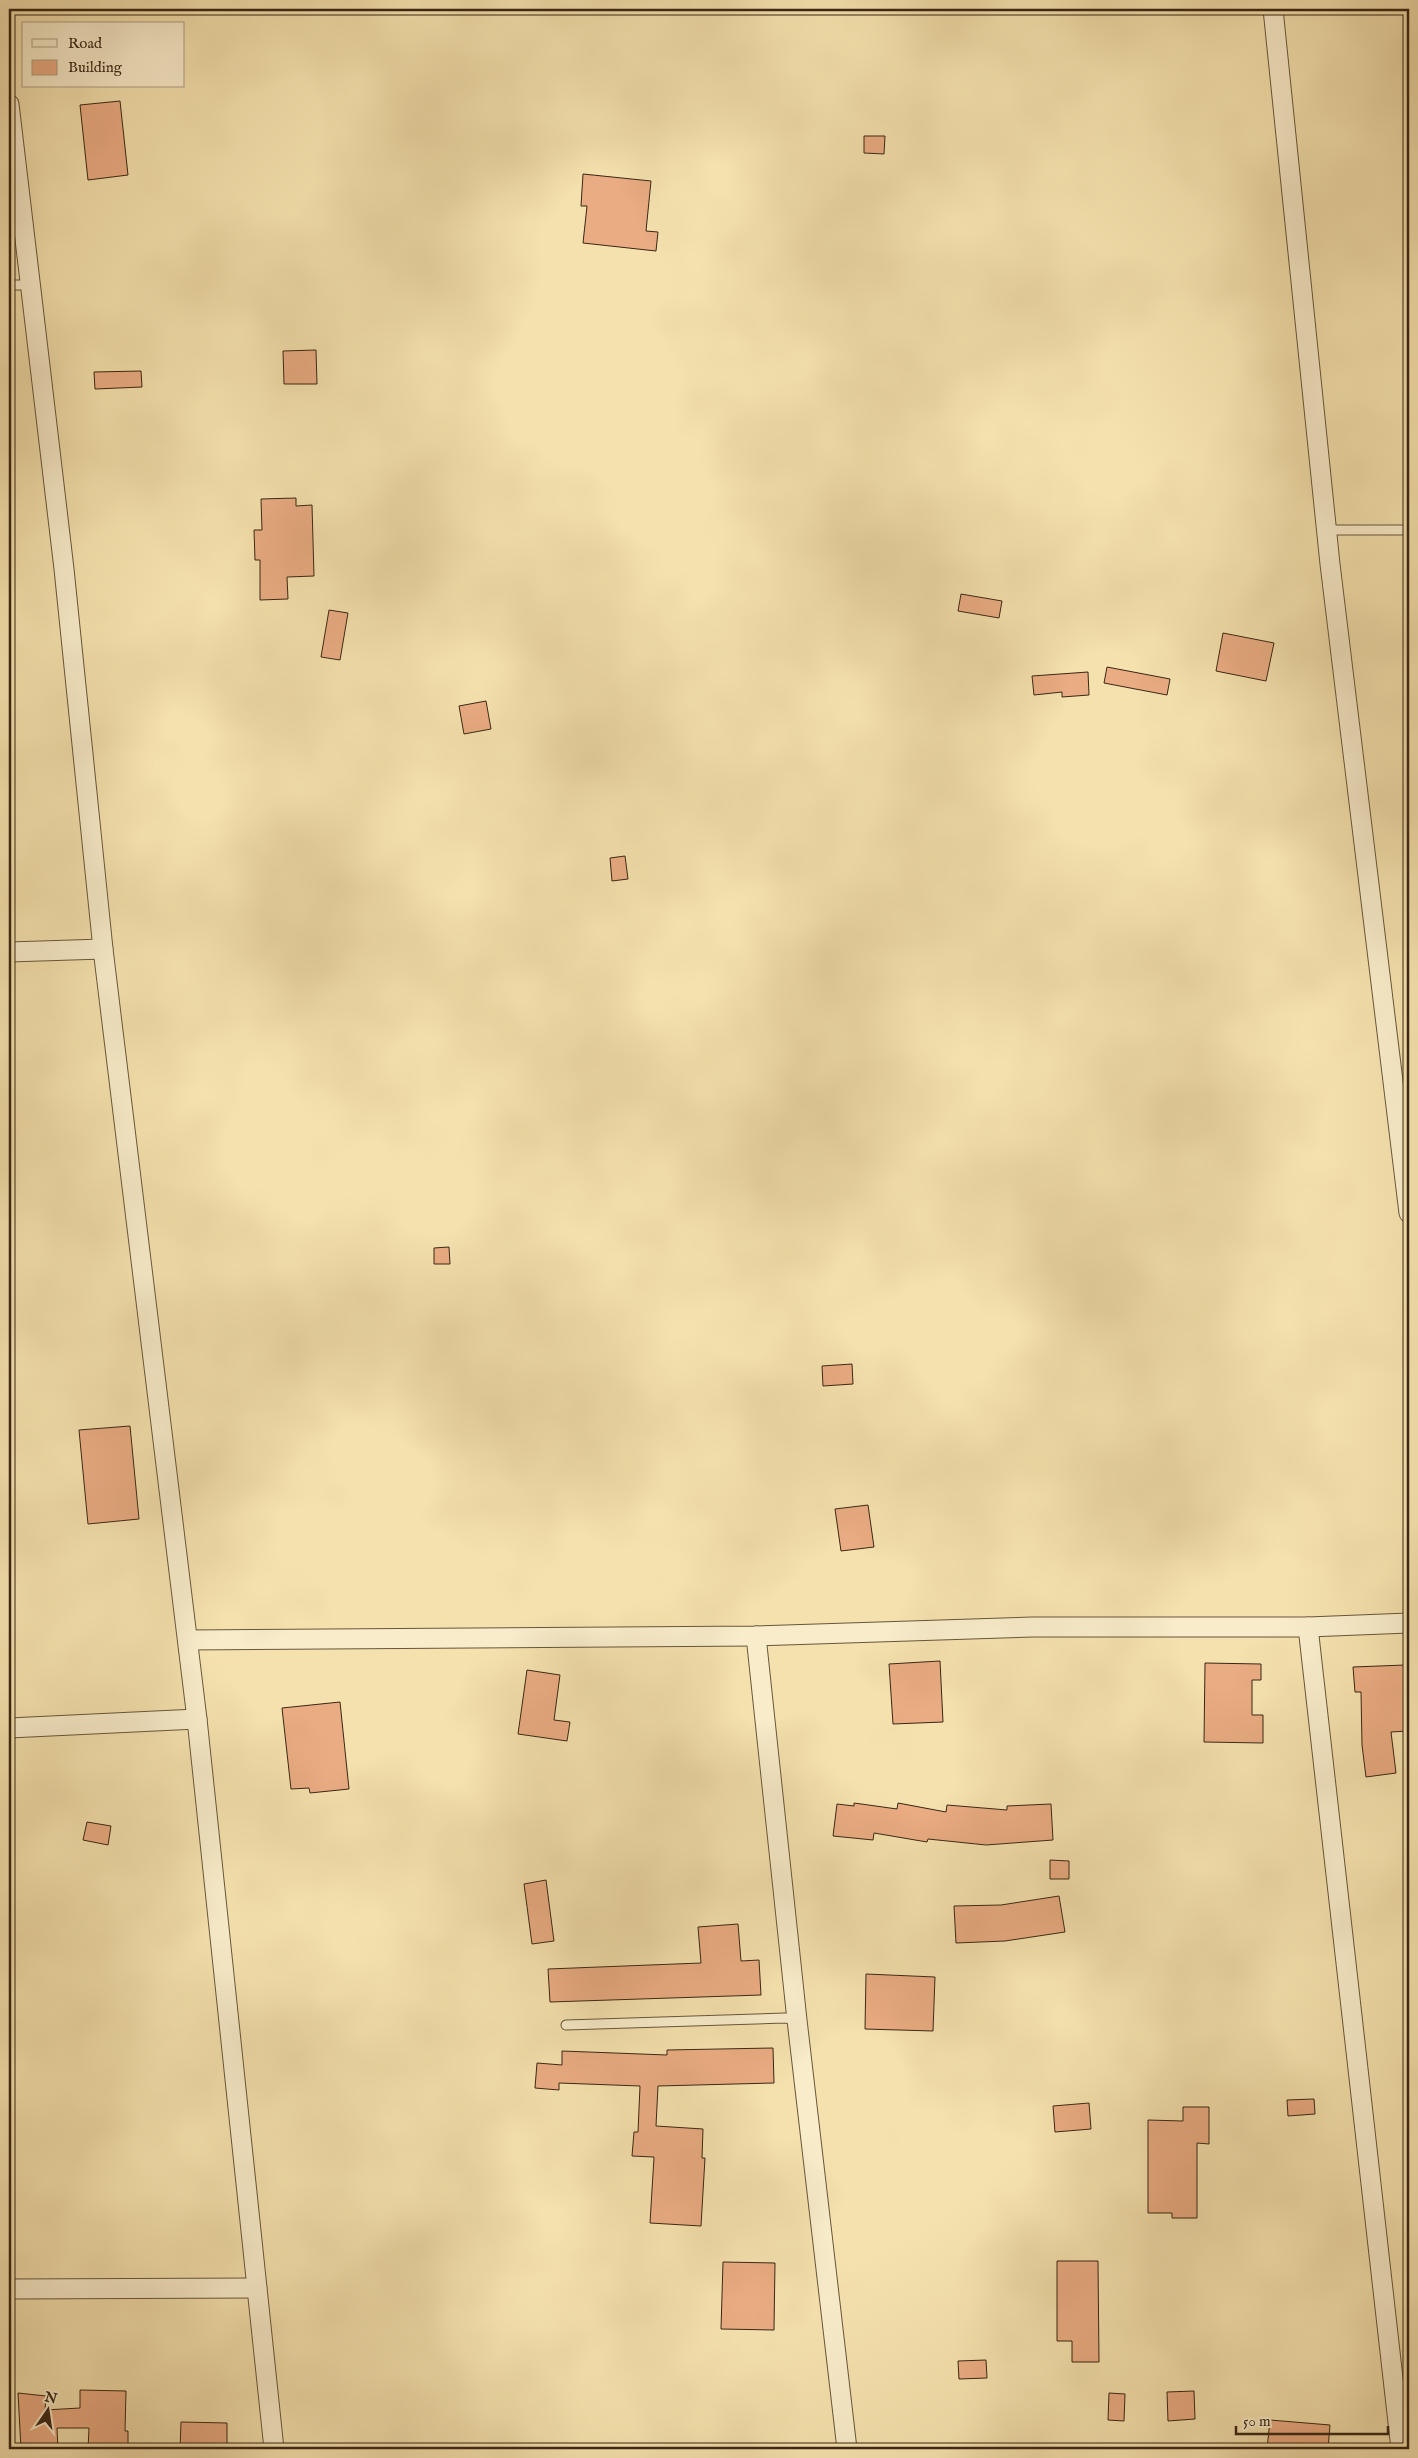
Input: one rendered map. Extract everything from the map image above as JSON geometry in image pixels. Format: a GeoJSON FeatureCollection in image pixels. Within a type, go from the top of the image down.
{"type":"FeatureCollection","features":[{"type":"Feature","properties":{"kind":"street"},"geometry":{"type":"LineString","coordinates":[[1273,9],[1327,530],[1409,1213]]}},
{"type":"Feature","properties":{"kind":"street"},"geometry":{"type":"LineString","coordinates":[[9,104],[64,569],[103,949],[197,1719],[274,2449]]}},
{"type":"Feature","properties":{"kind":"street"},"geometry":{"type":"LineString","coordinates":[[9,952],[103,949]]}},
{"type":"Feature","properties":{"kind":"street"},"geometry":{"type":"LineString","coordinates":[[188,1640],[756,1636],[1033,1627],[1308,1627],[1409,1623]]}},
{"type":"Feature","properties":{"kind":"street"},"geometry":{"type":"LineString","coordinates":[[1308,1627],[1401,2449]]}},
{"type":"Feature","properties":{"kind":"street"},"geometry":{"type":"LineString","coordinates":[[756,1636],[797,2020],[847,2449]]}},
{"type":"Feature","properties":{"kind":"street"},"geometry":{"type":"LineString","coordinates":[[9,1728],[197,1719]]}},
{"type":"Feature","properties":{"kind":"street"},"geometry":{"type":"LineString","coordinates":[[9,2289],[257,2288]]}},
{"type":"Feature","properties":{"kind":"lane"},"geometry":{"type":"LineString","coordinates":[[9,285],[29,285]]}},
{"type":"Feature","properties":{"kind":"lane"},"geometry":{"type":"LineString","coordinates":[[1327,530],[1409,530]]}},
{"type":"Feature","properties":{"kind":"lane"},"geometry":{"type":"LineString","coordinates":[[566,2025],[785,2018],[797,2020]]}},
{"type":"Feature","properties":{"kind":"building"},"geometry":{"type":"Polygon","coordinates":[[[120,101],[128,175],[88,180],[80,105],[120,101]]]}},
{"type":"Feature","properties":{"kind":"building"},"geometry":{"type":"Polygon","coordinates":[[[864,136],[885,136],[884,154],[864,153],[864,136]]]}},
{"type":"Feature","properties":{"kind":"building"},"geometry":{"type":"Polygon","coordinates":[[[583,174],[651,181],[646,231],[658,232],[656,251],[583,243],[587,206],[581,206],[583,174]]]}},
{"type":"Feature","properties":{"kind":"building"},"geometry":{"type":"Polygon","coordinates":[[[316,350],[317,384],[284,384],[283,351],[316,350]]]}},
{"type":"Feature","properties":{"kind":"building"},"geometry":{"type":"Polygon","coordinates":[[[141,371],[142,387],[95,389],[94,372],[141,371]]]}},
{"type":"Feature","properties":{"kind":"building"},"geometry":{"type":"Polygon","coordinates":[[[296,498],[296,506],[312,505],[314,576],[287,577],[288,599],[260,600],[260,560],[255,560],[254,530],[262,530],[261,499],[296,498]]]}},
{"type":"Feature","properties":{"kind":"building"},"geometry":{"type":"Polygon","coordinates":[[[961,594],[1002,601],[999,618],[958,611],[961,594]]]}},
{"type":"Feature","properties":{"kind":"building"},"geometry":{"type":"Polygon","coordinates":[[[329,610],[348,613],[340,660],[321,657],[329,610]]]}},
{"type":"Feature","properties":{"kind":"building"},"geometry":{"type":"Polygon","coordinates":[[[1223,633],[1274,643],[1266,681],[1216,671],[1223,633]]]}},
{"type":"Feature","properties":{"kind":"building"},"geometry":{"type":"Polygon","coordinates":[[[1107,667],[1170,679],[1167,695],[1104,683],[1107,667]]]}},
{"type":"Feature","properties":{"kind":"building"},"geometry":{"type":"Polygon","coordinates":[[[1088,672],[1089,695],[1062,697],[1062,692],[1034,695],[1032,676],[1088,672]]]}},
{"type":"Feature","properties":{"kind":"building"},"geometry":{"type":"Polygon","coordinates":[[[486,701],[491,729],[464,734],[459,706],[486,701]]]}},
{"type":"Feature","properties":{"kind":"building"},"geometry":{"type":"Polygon","coordinates":[[[625,856],[628,879],[612,881],[610,858],[625,856]]]}},
{"type":"Feature","properties":{"kind":"building"},"geometry":{"type":"Polygon","coordinates":[[[449,1247],[450,1264],[434,1264],[434,1248],[449,1247]]]}},
{"type":"Feature","properties":{"kind":"building"},"geometry":{"type":"Polygon","coordinates":[[[852,1364],[853,1384],[823,1386],[822,1366],[852,1364]]]}},
{"type":"Feature","properties":{"kind":"building"},"geometry":{"type":"Polygon","coordinates":[[[130,1426],[139,1519],[88,1524],[79,1430],[130,1426]]]}},
{"type":"Feature","properties":{"kind":"building"},"geometry":{"type":"Polygon","coordinates":[[[868,1505],[874,1547],[841,1551],[835,1509],[868,1505]]]}},
{"type":"Feature","properties":{"kind":"building"},"geometry":{"type":"Polygon","coordinates":[[[940,1661],[943,1722],[893,1724],[889,1664],[940,1661]]]}},
{"type":"Feature","properties":{"kind":"building"},"geometry":{"type":"Polygon","coordinates":[[[1205,1663],[1261,1664],[1261,1680],[1252,1680],[1252,1715],[1263,1715],[1263,1743],[1204,1742],[1205,1663]]]}},
{"type":"Feature","properties":{"kind":"building"},"geometry":{"type":"Polygon","coordinates":[[[1405,1665],[1408,1731],[1391,1732],[1396,1773],[1366,1777],[1362,1745],[1361,1692],[1355,1692],[1353,1667],[1405,1665]]]}},
{"type":"Feature","properties":{"kind":"building"},"geometry":{"type":"Polygon","coordinates":[[[527,1670],[560,1675],[554,1720],[570,1722],[567,1741],[518,1734],[527,1670]]]}},
{"type":"Feature","properties":{"kind":"building"},"geometry":{"type":"Polygon","coordinates":[[[340,1702],[349,1789],[310,1793],[309,1788],[291,1789],[282,1708],[340,1702]]]}},
{"type":"Feature","properties":{"kind":"building"},"geometry":{"type":"Polygon","coordinates":[[[854,1803],[897,1809],[898,1803],[946,1812],[947,1805],[1007,1810],[1007,1806],[1051,1804],[1053,1840],[986,1845],[928,1839],[927,1842],[874,1833],[873,1840],[833,1836],[837,1804],[854,1806],[854,1803]]]}},
{"type":"Feature","properties":{"kind":"building"},"geometry":{"type":"Polygon","coordinates":[[[87,1822],[111,1826],[108,1845],[83,1840],[87,1822]]]}},
{"type":"Feature","properties":{"kind":"building"},"geometry":{"type":"Polygon","coordinates":[[[1050,1860],[1069,1861],[1069,1879],[1050,1879],[1050,1860]]]}},
{"type":"Feature","properties":{"kind":"building"},"geometry":{"type":"Polygon","coordinates":[[[546,1880],[554,1941],[532,1944],[524,1884],[546,1880]]]}},
{"type":"Feature","properties":{"kind":"building"},"geometry":{"type":"Polygon","coordinates":[[[1059,1896],[1065,1932],[1005,1941],[956,1943],[954,1906],[1001,1905],[1059,1896]]]}},
{"type":"Feature","properties":{"kind":"building"},"geometry":{"type":"Polygon","coordinates":[[[738,1924],[741,1961],[759,1960],[761,1995],[550,2002],[548,1969],[701,1963],[698,1927],[738,1924]]]}},
{"type":"Feature","properties":{"kind":"building"},"geometry":{"type":"Polygon","coordinates":[[[866,1974],[935,1977],[933,2031],[865,2029],[866,1974]]]}},
{"type":"Feature","properties":{"kind":"building"},"geometry":{"type":"Polygon","coordinates":[[[773,2048],[774,2083],[658,2086],[656,2126],[703,2129],[702,2158],[705,2158],[701,2226],[650,2223],[654,2157],[632,2156],[634,2132],[638,2132],[640,2086],[559,2083],[559,2090],[535,2088],[537,2063],[562,2065],[562,2051],[667,2055],[667,2050],[773,2048]]]}},
{"type":"Feature","properties":{"kind":"building"},"geometry":{"type":"Polygon","coordinates":[[[1314,2099],[1315,2114],[1288,2116],[1287,2100],[1314,2099]]]}},
{"type":"Feature","properties":{"kind":"building"},"geometry":{"type":"Polygon","coordinates":[[[1089,2103],[1091,2129],[1055,2132],[1053,2106],[1089,2103]]]}},
{"type":"Feature","properties":{"kind":"building"},"geometry":{"type":"Polygon","coordinates":[[[1183,2107],[1209,2107],[1209,2144],[1197,2143],[1197,2218],[1172,2218],[1172,2213],[1148,2213],[1148,2120],[1183,2121],[1183,2107]]]}},
{"type":"Feature","properties":{"kind":"building"},"geometry":{"type":"Polygon","coordinates":[[[1057,2261],[1098,2261],[1099,2362],[1072,2362],[1072,2341],[1057,2341],[1057,2261]]]}},
{"type":"Feature","properties":{"kind":"building"},"geometry":{"type":"Polygon","coordinates":[[[723,2262],[775,2263],[774,2330],[721,2329],[723,2262]]]}},
{"type":"Feature","properties":{"kind":"building"},"geometry":{"type":"Polygon","coordinates":[[[986,2360],[987,2378],[959,2379],[958,2361],[986,2360]]]}},
{"type":"Feature","properties":{"kind":"building"},"geometry":{"type":"Polygon","coordinates":[[[80,2390],[126,2391],[125,2431],[128,2431],[128,2449],[88,2449],[89,2428],[57,2428],[58,2449],[21,2449],[18,2393],[46,2396],[45,2410],[80,2408],[80,2390]]]}},
{"type":"Feature","properties":{"kind":"building"},"geometry":{"type":"Polygon","coordinates":[[[1194,2391],[1195,2419],[1168,2421],[1167,2392],[1194,2391]]]}},
{"type":"Feature","properties":{"kind":"building"},"geometry":{"type":"Polygon","coordinates":[[[1109,2393],[1125,2394],[1124,2421],[1108,2420],[1109,2393]]]}},
{"type":"Feature","properties":{"kind":"building"},"geometry":{"type":"Polygon","coordinates":[[[1270,2420],[1330,2425],[1328,2449],[1267,2449],[1270,2420]]]}},
{"type":"Feature","properties":{"kind":"building"},"geometry":{"type":"Polygon","coordinates":[[[181,2422],[227,2423],[227,2449],[180,2449],[181,2422]]]}}]}
